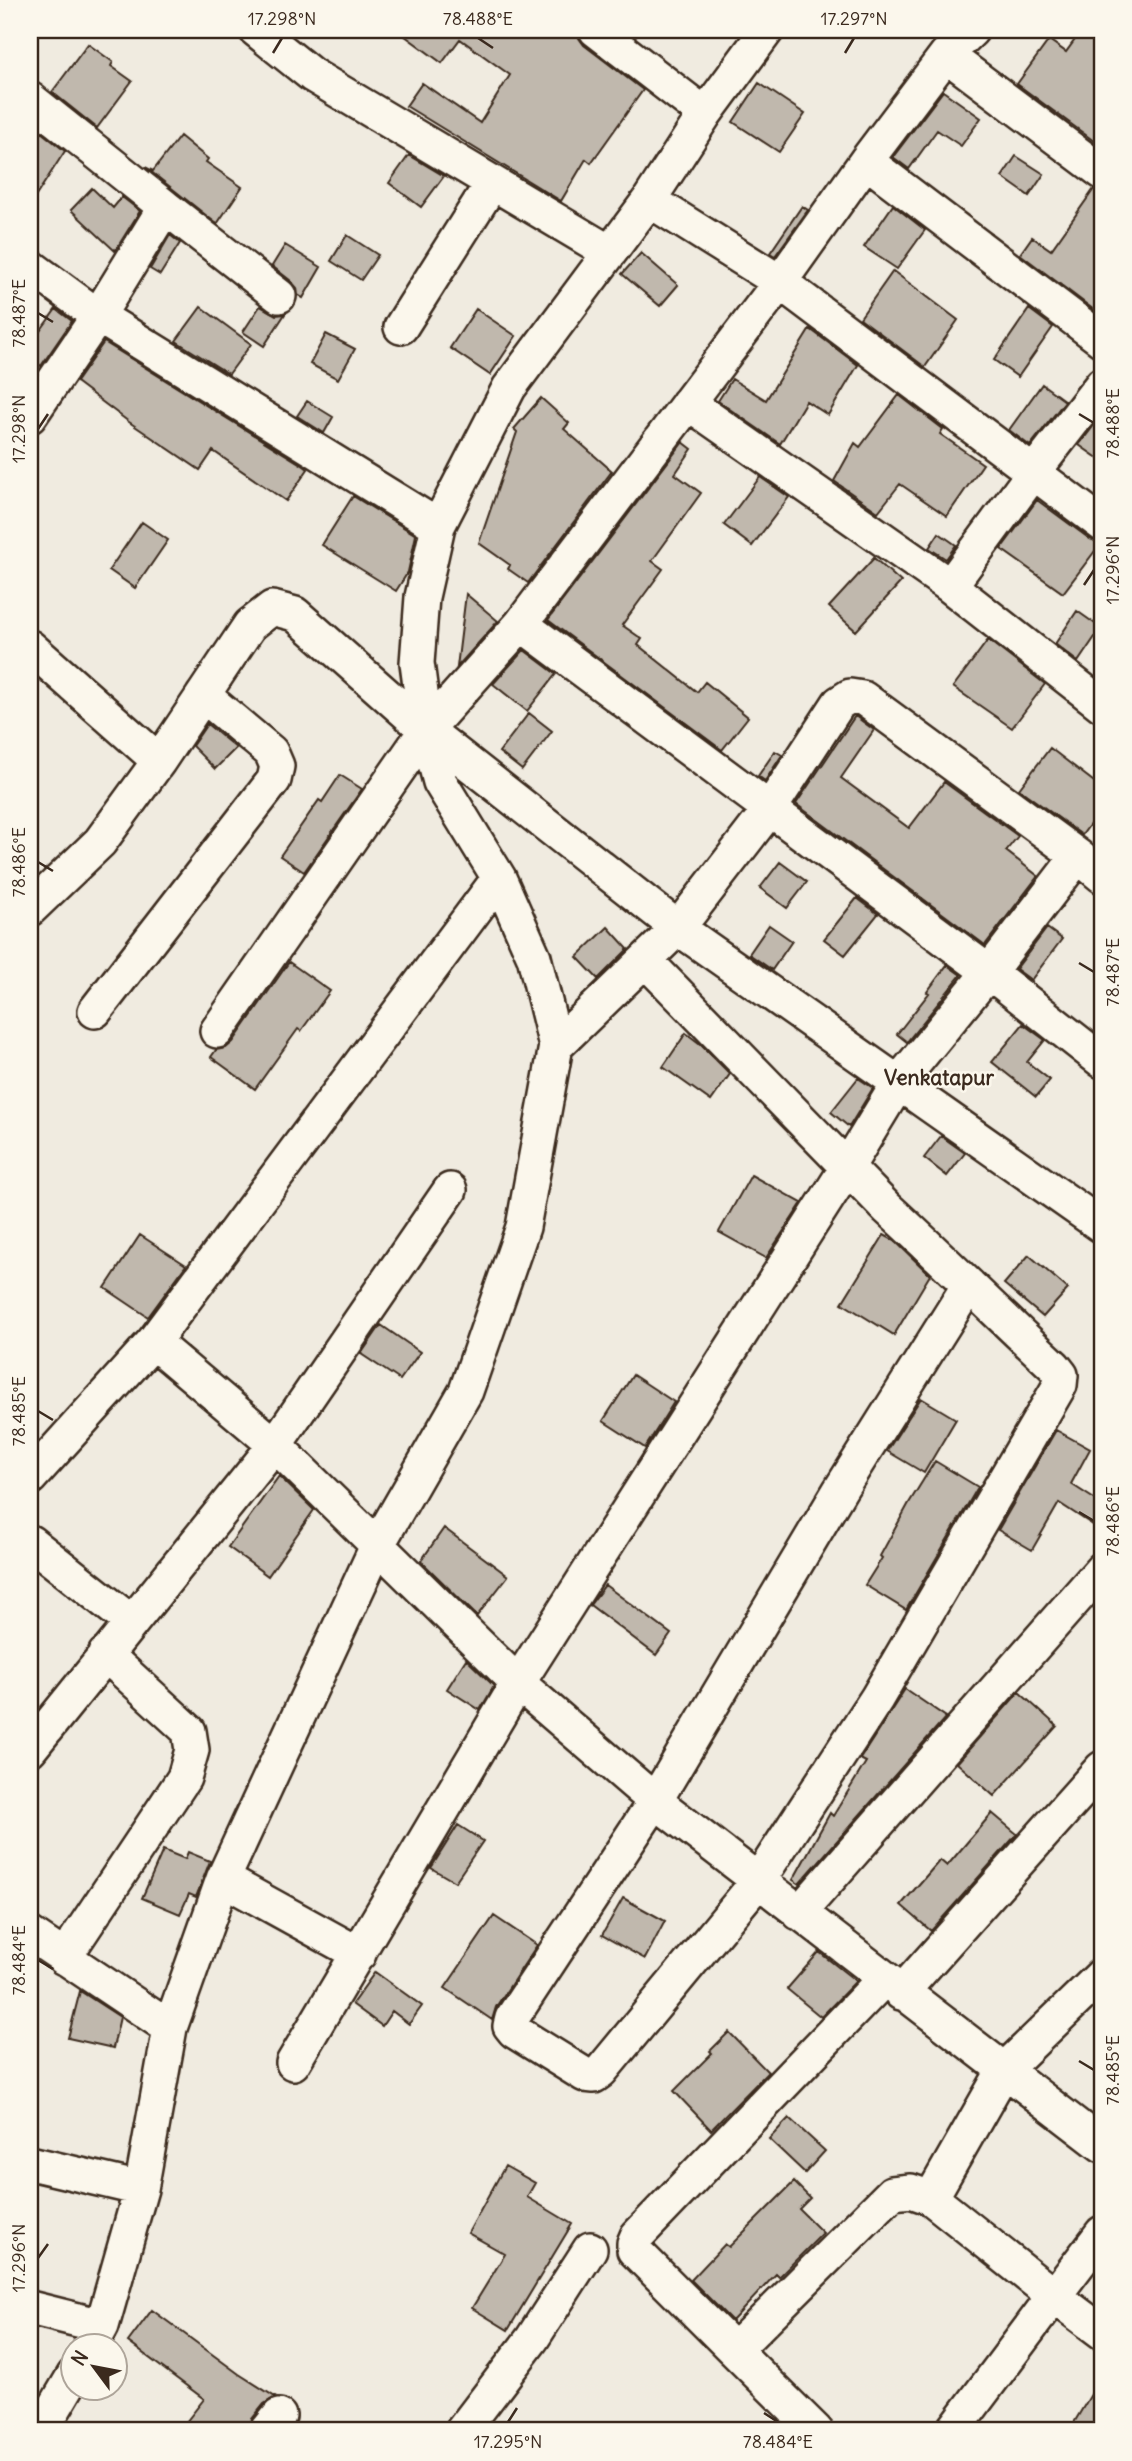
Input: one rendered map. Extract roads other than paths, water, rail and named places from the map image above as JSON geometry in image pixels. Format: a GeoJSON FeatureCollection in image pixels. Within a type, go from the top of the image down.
{"type":"FeatureCollection","features":[{"type":"Feature","properties":{"kind":"street"},"geometry":{"type":"LineString","coordinates":[[256,30],[312,75],[609,252]]}},
{"type":"Feature","properties":{"kind":"street"},"geometry":{"type":"LineString","coordinates":[[596,30],[705,114]]}},
{"type":"Feature","properties":{"kind":"street"},"geometry":{"type":"LineString","coordinates":[[97,2332],[141,2189],[170,2028],[223,1879],[378,1544],[466,1391],[523,1227],[556,1046],[534,957],[499,878],[440,782],[426,730],[416,663],[422,597],[438,526],[509,388],[649,200],[705,114],[767,30]]}},
{"type":"Feature","properties":{"kind":"street"},"geometry":{"type":"LineString","coordinates":[[216,1031],[426,730],[521,624],[780,282],[946,55],[972,30]]}},
{"type":"Feature","properties":{"kind":"street"},"geometry":{"type":"LineString","coordinates":[[946,55],[1102,172]]}},
{"type":"Feature","properties":{"kind":"street"},"geometry":{"type":"LineString","coordinates":[[30,99],[279,296]]}},
{"type":"Feature","properties":{"kind":"street"},"geometry":{"type":"LineString","coordinates":[[866,161],[1102,340]]}},
{"type":"Feature","properties":{"kind":"street"},"geometry":{"type":"LineString","coordinates":[[401,327],[492,183]]}},
{"type":"Feature","properties":{"kind":"street"},"geometry":{"type":"LineString","coordinates":[[649,200],[780,282],[1102,524]]}},
{"type":"Feature","properties":{"kind":"street"},"geometry":{"type":"LineString","coordinates":[[30,416],[98,316],[165,207]]}},
{"type":"Feature","properties":{"kind":"street"},"geometry":{"type":"LineString","coordinates":[[30,266],[98,316],[438,526]]}},
{"type":"Feature","properties":{"kind":"street"},"geometry":{"type":"LineString","coordinates":[[950,586],[1102,384]]}},
{"type":"Feature","properties":{"kind":"street"},"geometry":{"type":"LineString","coordinates":[[688,403],[950,586],[1102,705]]}},
{"type":"Feature","properties":{"kind":"street"},"geometry":{"type":"LineString","coordinates":[[30,909],[100,842],[159,761],[250,625],[272,608],[295,614],[426,730],[678,928],[1102,1226]]}},
{"type":"Feature","properties":{"kind":"street"},"geometry":{"type":"LineString","coordinates":[[521,624],[989,972],[1102,1061]]}},
{"type":"Feature","properties":{"kind":"street"},"geometry":{"type":"LineString","coordinates":[[30,646],[159,761]]}},
{"type":"Feature","properties":{"kind":"street"},"geometry":{"type":"LineString","coordinates":[[95,1011],[274,780],[278,766],[271,752],[203,695]]}},
{"type":"Feature","properties":{"kind":"street"},"geometry":{"type":"LineString","coordinates":[[293,2063],[518,1684],[899,1082],[989,972],[1090,866],[863,698],[850,696],[839,703],[769,810],[678,928],[556,1046]]}},
{"type":"Feature","properties":{"kind":"street"},"geometry":{"type":"LineString","coordinates":[[30,1479],[153,1342],[499,878]]}},
{"type":"Feature","properties":{"kind":"street"},"geometry":{"type":"LineString","coordinates":[[645,960],[887,1208],[970,1285],[1061,1375],[1060,1385],[877,1698],[758,1881],[601,2071],[594,2076],[585,2075],[514,2031],[510,2025],[512,2018],[655,1801],[840,1490],[970,1285]]}},
{"type":"Feature","properties":{"kind":"street"},"geometry":{"type":"LineString","coordinates":[[30,1749],[275,1445],[450,1190]]}},
{"type":"Feature","properties":{"kind":"street"},"geometry":{"type":"LineString","coordinates":[[153,1342],[275,1445],[518,1684],[655,1801],[1102,2145]]}},
{"type":"Feature","properties":{"kind":"street"},"geometry":{"type":"LineString","coordinates":[[30,1542],[131,1622]]}},
{"type":"Feature","properties":{"kind":"street"},"geometry":{"type":"LineString","coordinates":[[799,1913],[1102,1569]]}},
{"type":"Feature","properties":{"kind":"street"},"geometry":{"type":"LineString","coordinates":[[64,1958],[184,1778],[192,1751],[189,1731],[105,1654]]}},
{"type":"Feature","properties":{"kind":"street"},"geometry":{"type":"LineString","coordinates":[[816,2431],[635,2250],[637,2236],[893,1985],[1102,1768]]}},
{"type":"Feature","properties":{"kind":"street"},"geometry":{"type":"LineString","coordinates":[[223,1879],[359,1954]]}},
{"type":"Feature","properties":{"kind":"street"},"geometry":{"type":"LineString","coordinates":[[30,1934],[170,2028]]}},
{"type":"Feature","properties":{"kind":"street"},"geometry":{"type":"LineString","coordinates":[[931,2198],[1004,2070],[1102,1975]]}},
{"type":"Feature","properties":{"kind":"street"},"geometry":{"type":"LineString","coordinates":[[30,2163],[141,2189]]}},
{"type":"Feature","properties":{"kind":"street"},"geometry":{"type":"LineString","coordinates":[[734,2350],[892,2193],[911,2191],[931,2198],[1102,2333]]}},
{"type":"Feature","properties":{"kind":"street"},"geometry":{"type":"LineString","coordinates":[[967,2426],[1054,2297],[1102,2233]]}},
{"type":"Feature","properties":{"kind":"street"},"geometry":{"type":"LineString","coordinates":[[462,2431],[532,2339],[590,2249]]}},
{"type":"Feature","properties":{"kind":"street"},"geometry":{"type":"LineString","coordinates":[[30,2308],[87,2332]]}},
{"type":"Feature","properties":{"kind":"street"},"geometry":{"type":"LineString","coordinates":[[41,2431],[60,2399]]}},
{"type":"Feature","properties":{"kind":"district","name":"Venkatapur"},"geometry":{"type":"Point","coordinates":[939,1078]}}]}
